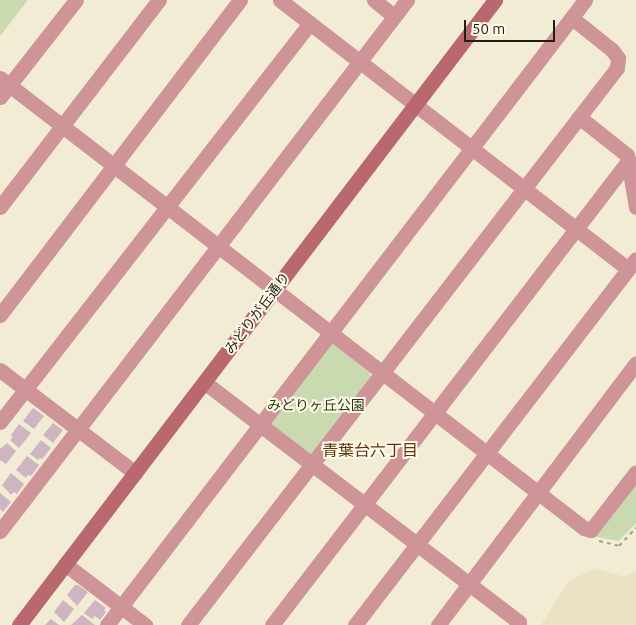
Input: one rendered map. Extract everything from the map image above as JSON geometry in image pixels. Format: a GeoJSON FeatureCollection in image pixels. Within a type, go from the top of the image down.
{"type":"FeatureCollection","features":[{"type":"Feature","properties":{"kind":"street"},"geometry":{"type":"LineString","coordinates":[[76,0],[3,87],[62,126],[276,289],[537,494],[584,528],[591,530],[636,472]]}},
{"type":"Feature","properties":{"kind":"street"},"geometry":{"type":"LineString","coordinates":[[0,207],[158,0]]}},
{"type":"Feature","properties":{"kind":"street"},"geometry":{"type":"LineString","coordinates":[[0,315],[240,0]]}},
{"type":"Feature","properties":{"kind":"street"},"geometry":{"type":"LineString","coordinates":[[280,0],[576,229],[632,264],[355,625]]}},
{"type":"Feature","properties":{"kind":"street"},"geometry":{"type":"LineString","coordinates":[[374,0],[394,16]]}},
{"type":"Feature","properties":{"kind":"street"},"geometry":{"type":"LineString","coordinates":[[0,531],[407,0]]}},
{"type":"Feature","properties":{"kind":"street","name":"みどりが丘通り"},"geometry":{"type":"LineString","coordinates":[[18,625],[495,0]]}},
{"type":"Feature","properties":{"kind":"street"},"geometry":{"type":"LineString","coordinates":[[107,625],[470,147],[585,0]]}},
{"type":"Feature","properties":{"kind":"street"},"geometry":{"type":"LineString","coordinates":[[188,625],[616,68],[618,58],[572,18]]}},
{"type":"Feature","properties":{"kind":"street"},"geometry":{"type":"LineString","coordinates":[[0,422],[310,23]]}},
{"type":"Feature","properties":{"kind":"street"},"geometry":{"type":"LineString","coordinates":[[579,117],[628,155],[636,207]]}},
{"type":"Feature","properties":{"kind":"street"},"geometry":{"type":"LineString","coordinates":[[272,625],[628,160]]}},
{"type":"Feature","properties":{"kind":"street"},"geometry":{"type":"LineString","coordinates":[[438,625],[636,363]]}},
{"type":"Feature","properties":{"kind":"street"},"geometry":{"type":"LineString","coordinates":[[0,370],[135,473]]}},
{"type":"Feature","properties":{"kind":"street"},"geometry":{"type":"LineString","coordinates":[[204,382],[518,622],[516,625]]}},
{"type":"Feature","properties":{"kind":"street"},"geometry":{"type":"LineString","coordinates":[[65,564],[145,625]]}},
{"type":"Feature","properties":{"kind":"path"},"geometry":{"type":"LineString","coordinates":[[591,530],[594,539],[619,546],[636,528]]}},
{"type":"Feature","properties":{"kind":"shaded area"},"geometry":{"type":"Polygon","coordinates":[[[595,568],[625,577],[636,571],[636,625],[541,625],[568,582],[595,568]]]}},
{"type":"Feature","properties":{"kind":"green space"},"geometry":{"type":"Polygon","coordinates":[[[0,0],[28,0],[0,36],[0,0]]]}},
{"type":"Feature","properties":{"kind":"green space","name":"みどりヶ丘公園"},"geometry":{"type":"Polygon","coordinates":[[[333,344],[370,373],[371,378],[313,454],[308,455],[270,425],[270,420],[329,345],[333,344]]]}},
{"type":"Feature","properties":{"kind":"green space"},"geometry":{"type":"Polygon","coordinates":[[[636,484],[636,523],[619,541],[596,537],[636,484]]]}},
{"type":"Feature","properties":{"kind":"building"},"geometry":{"type":"Polygon","coordinates":[[[33,408],[44,416],[34,429],[23,421],[33,408]]]}},
{"type":"Feature","properties":{"kind":"building"},"geometry":{"type":"Polygon","coordinates":[[[53,423],[63,430],[53,443],[43,435],[53,423]]]}},
{"type":"Feature","properties":{"kind":"building"},"geometry":{"type":"Polygon","coordinates":[[[19,424],[31,433],[19,448],[10,440],[13,437],[11,435],[19,424]]]}},
{"type":"Feature","properties":{"kind":"building"},"geometry":{"type":"Polygon","coordinates":[[[41,440],[51,448],[42,459],[38,460],[30,454],[41,440]]]}},
{"type":"Feature","properties":{"kind":"building"},"geometry":{"type":"Polygon","coordinates":[[[7,443],[16,451],[6,464],[0,460],[0,449],[7,443]]]}},
{"type":"Feature","properties":{"kind":"building"},"geometry":{"type":"Polygon","coordinates":[[[27,456],[39,465],[31,476],[28,475],[26,478],[16,470],[27,456]]]}},
{"type":"Feature","properties":{"kind":"building"},"geometry":{"type":"Polygon","coordinates":[[[11,473],[24,484],[17,494],[14,492],[11,495],[2,485],[11,473]]]}},
{"type":"Feature","properties":{"kind":"building"},"geometry":{"type":"Polygon","coordinates":[[[0,493],[11,502],[3,512],[0,509],[0,493]]]}},
{"type":"Feature","properties":{"kind":"building"},"geometry":{"type":"Polygon","coordinates":[[[75,585],[88,592],[77,606],[67,595],[75,585]]]}},
{"type":"Feature","properties":{"kind":"building"},"geometry":{"type":"Polygon","coordinates":[[[63,600],[74,609],[64,622],[54,612],[63,600]]]}},
{"type":"Feature","properties":{"kind":"building"},"geometry":{"type":"Polygon","coordinates":[[[95,600],[106,608],[104,610],[106,612],[100,620],[95,616],[92,619],[84,613],[95,600]]]}},
{"type":"Feature","properties":{"kind":"building"},"geometry":{"type":"Polygon","coordinates":[[[82,615],[95,625],[71,625],[82,615]]]}},
{"type":"Feature","properties":{"kind":"building"},"geometry":{"type":"Polygon","coordinates":[[[51,619],[59,625],[45,625],[51,619]]]}},
{"type":"Feature","properties":{"kind":"district","name":"青葉台六丁目"},"geometry":{"type":"Point","coordinates":[370,450]}}]}
